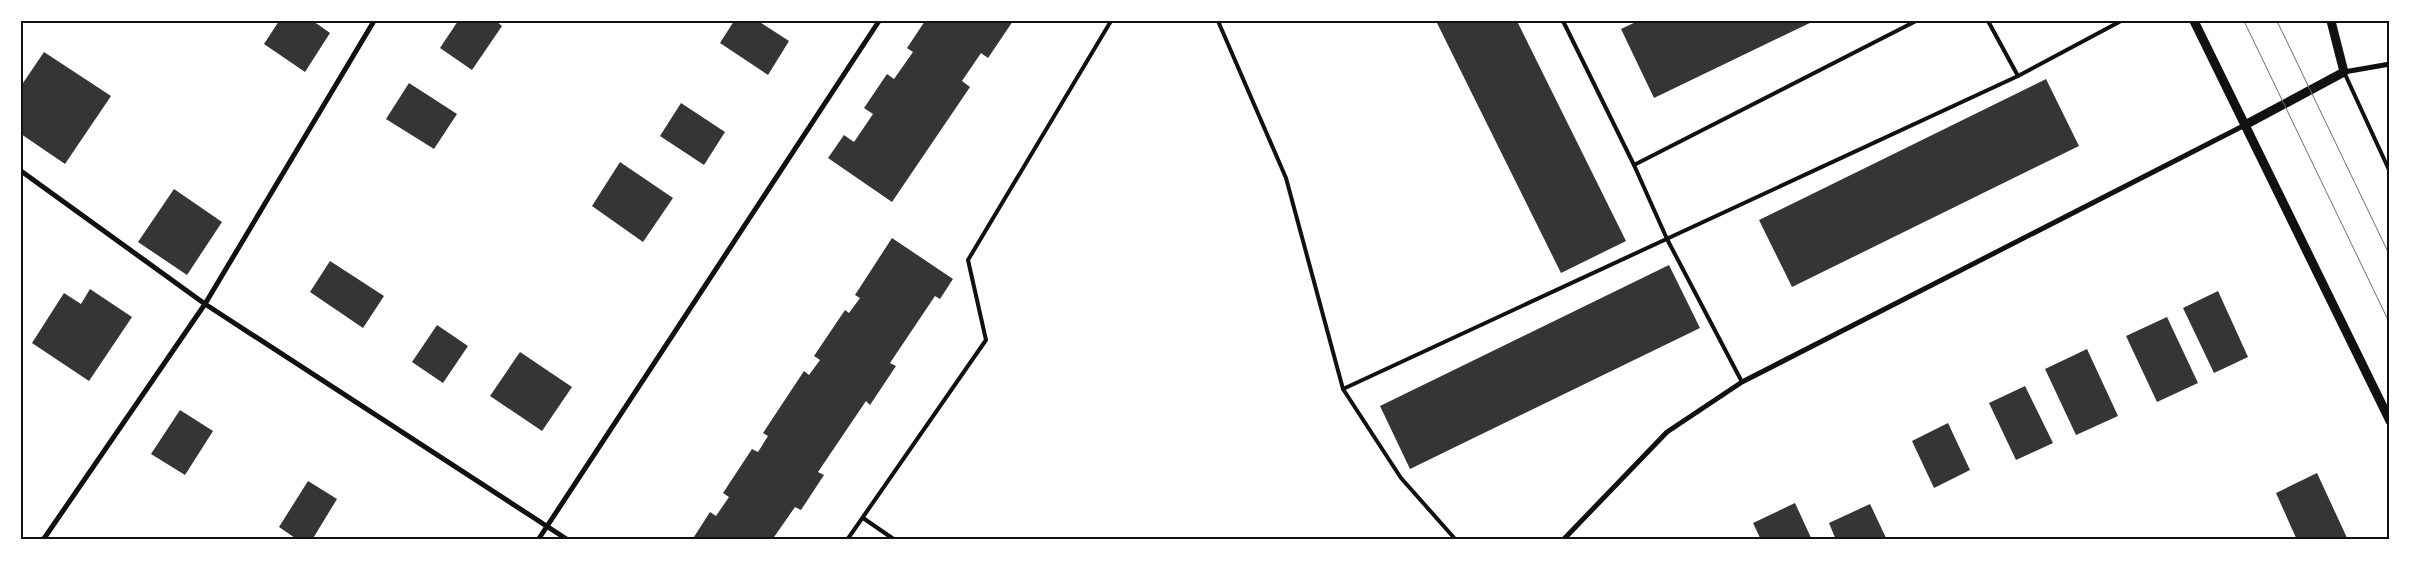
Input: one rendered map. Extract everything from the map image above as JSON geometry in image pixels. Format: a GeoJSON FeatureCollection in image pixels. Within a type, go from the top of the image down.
{"type":"FeatureCollection","features":[{"type":"Feature","properties":{"kind":"street"},"geometry":{"type":"LineString","coordinates":[[43,540],[205,304],[374,21]]}},
{"type":"Feature","properties":{"kind":"street"},"geometry":{"type":"LineString","coordinates":[[538,540],[879,21]]}},
{"type":"Feature","properties":{"kind":"street"},"geometry":{"type":"LineString","coordinates":[[2194,21],[2390,421]]}},
{"type":"Feature","properties":{"kind":"street"},"geometry":{"type":"LineString","coordinates":[[2331,21],[2344,72]]}},
{"type":"Feature","properties":{"kind":"street"},"geometry":{"type":"LineString","coordinates":[[1563,540],[1667,432],[1742,382],[2245,125],[2344,72],[2390,64]]}},
{"type":"Feature","properties":{"kind":"street"},"geometry":{"type":"LineString","coordinates":[[21,171],[205,304],[568,540]]}},
{"type":"Feature","properties":{"kind":"lane"},"geometry":{"type":"LineString","coordinates":[[846,540],[986,340],[968,260],[1111,21]]}},
{"type":"Feature","properties":{"kind":"lane"},"geometry":{"type":"LineString","coordinates":[[1218,21],[1286,178],[1343,389],[1401,478],[1456,540]]}},
{"type":"Feature","properties":{"kind":"lane"},"geometry":{"type":"LineString","coordinates":[[1563,21],[1634,165],[1667,239],[1742,382]]}},
{"type":"Feature","properties":{"kind":"lane"},"geometry":{"type":"LineString","coordinates":[[1634,165],[1916,21]]}},
{"type":"Feature","properties":{"kind":"lane"},"geometry":{"type":"LineString","coordinates":[[1988,21],[2018,76]]}},
{"type":"Feature","properties":{"kind":"lane"},"geometry":{"type":"LineString","coordinates":[[1343,389],[2018,76],[2121,21]]}},
{"type":"Feature","properties":{"kind":"lane"},"geometry":{"type":"LineString","coordinates":[[2344,72],[2390,172]]}},
{"type":"Feature","properties":{"kind":"lane"},"geometry":{"type":"LineString","coordinates":[[863,518],[895,540]]}},
{"type":"Feature","properties":{"kind":"building"},"geometry":{"type":"Polygon","coordinates":[[[279,21],[313,21],[330,33],[305,72],[264,44],[279,21]]]}},
{"type":"Feature","properties":{"kind":"building"},"geometry":{"type":"Polygon","coordinates":[[[458,21],[496,21],[502,26],[472,70],[440,48],[458,21]]]}},
{"type":"Feature","properties":{"kind":"building"},"geometry":{"type":"Polygon","coordinates":[[[734,21],[758,21],[789,41],[768,75],[720,43],[734,21]]]}},
{"type":"Feature","properties":{"kind":"building"},"geometry":{"type":"Polygon","coordinates":[[[925,21],[1013,21],[988,58],[981,53],[962,81],[970,87],[892,202],[828,158],[844,135],[854,142],[873,114],[864,108],[887,74],[894,79],[913,52],[907,48],[925,21]]]}},
{"type":"Feature","properties":{"kind":"building"},"geometry":{"type":"Polygon","coordinates":[[[1436,21],[1517,21],[1626,241],[1561,273],[1436,21]]]}},
{"type":"Feature","properties":{"kind":"building"},"geometry":{"type":"Polygon","coordinates":[[[1638,21],[1814,21],[1654,98],[1621,29],[1638,21]]]}},
{"type":"Feature","properties":{"kind":"building"},"geometry":{"type":"Polygon","coordinates":[[[44,52],[111,96],[65,164],[21,134],[21,86],[44,52]]]}},
{"type":"Feature","properties":{"kind":"building"},"geometry":{"type":"Polygon","coordinates":[[[2046,79],[2079,146],[1792,287],[1759,220],[2046,79]]]}},
{"type":"Feature","properties":{"kind":"building"},"geometry":{"type":"Polygon","coordinates":[[[409,83],[457,114],[434,149],[386,119],[409,83]]]}},
{"type":"Feature","properties":{"kind":"building"},"geometry":{"type":"Polygon","coordinates":[[[681,103],[725,132],[704,165],[660,136],[681,103]]]}},
{"type":"Feature","properties":{"kind":"building"},"geometry":{"type":"Polygon","coordinates":[[[620,162],[673,198],[643,242],[592,206],[620,162]]]}},
{"type":"Feature","properties":{"kind":"building"},"geometry":{"type":"Polygon","coordinates":[[[174,189],[222,222],[187,275],[138,242],[174,189]]]}},
{"type":"Feature","properties":{"kind":"building"},"geometry":{"type":"Polygon","coordinates":[[[892,238],[953,279],[940,299],[935,296],[890,363],[896,366],[870,405],[866,401],[818,472],[824,475],[801,510],[795,507],[772,540],[692,540],[710,512],[716,516],[729,497],[723,493],[752,449],[758,452],[768,436],[763,433],[804,371],[809,375],[820,360],[814,356],[845,310],[849,313],[860,298],[855,295],[892,238]]]}},
{"type":"Feature","properties":{"kind":"building"},"geometry":{"type":"Polygon","coordinates":[[[330,261],[384,296],[363,328],[310,292],[330,261]]]}},
{"type":"Feature","properties":{"kind":"building"},"geometry":{"type":"Polygon","coordinates":[[[1669,265],[1700,328],[1410,469],[1380,406],[1669,265]]]}},
{"type":"Feature","properties":{"kind":"building"},"geometry":{"type":"Polygon","coordinates":[[[90,289],[132,317],[89,381],[32,343],[64,293],[81,304],[90,289]]]}},
{"type":"Feature","properties":{"kind":"building"},"geometry":{"type":"Polygon","coordinates":[[[2218,291],[2248,357],[2214,373],[2183,308],[2218,291]]]}},
{"type":"Feature","properties":{"kind":"building"},"geometry":{"type":"Polygon","coordinates":[[[2167,317],[2198,383],[2157,402],[2126,336],[2167,317]]]}},
{"type":"Feature","properties":{"kind":"building"},"geometry":{"type":"Polygon","coordinates":[[[437,325],[468,346],[443,383],[412,362],[437,325]]]}},
{"type":"Feature","properties":{"kind":"building"},"geometry":{"type":"Polygon","coordinates":[[[2087,349],[2118,416],[2076,435],[2045,369],[2087,349]]]}},
{"type":"Feature","properties":{"kind":"building"},"geometry":{"type":"Polygon","coordinates":[[[520,352],[572,387],[542,431],[490,396],[520,352]]]}},
{"type":"Feature","properties":{"kind":"building"},"geometry":{"type":"Polygon","coordinates":[[[2025,386],[2053,443],[2016,460],[1989,403],[2025,386]]]}},
{"type":"Feature","properties":{"kind":"building"},"geometry":{"type":"Polygon","coordinates":[[[180,410],[213,431],[185,475],[151,454],[180,410]]]}},
{"type":"Feature","properties":{"kind":"building"},"geometry":{"type":"Polygon","coordinates":[[[1948,423],[1970,470],[1934,488],[1912,441],[1948,423]]]}},
{"type":"Feature","properties":{"kind":"building"},"geometry":{"type":"Polygon","coordinates":[[[2317,473],[2348,540],[2297,540],[2276,493],[2317,473]]]}},
{"type":"Feature","properties":{"kind":"building"},"geometry":{"type":"Polygon","coordinates":[[[308,481],[337,499],[312,540],[298,540],[279,527],[308,481]]]}},
{"type":"Feature","properties":{"kind":"building"},"geometry":{"type":"Polygon","coordinates":[[[1795,503],[1812,540],[1761,540],[1753,523],[1795,503]]]}},
{"type":"Feature","properties":{"kind":"building"},"geometry":{"type":"Polygon","coordinates":[[[1870,504],[1887,540],[1836,540],[1829,523],[1870,504]]]}},
{"type":"Feature","properties":{"kind":"tram line"},"geometry":{"type":"LineString","coordinates":[[2244,21],[2390,324]]}},
{"type":"Feature","properties":{"kind":"tram line"},"geometry":{"type":"LineString","coordinates":[[2277,21],[2390,256]]}}]}
